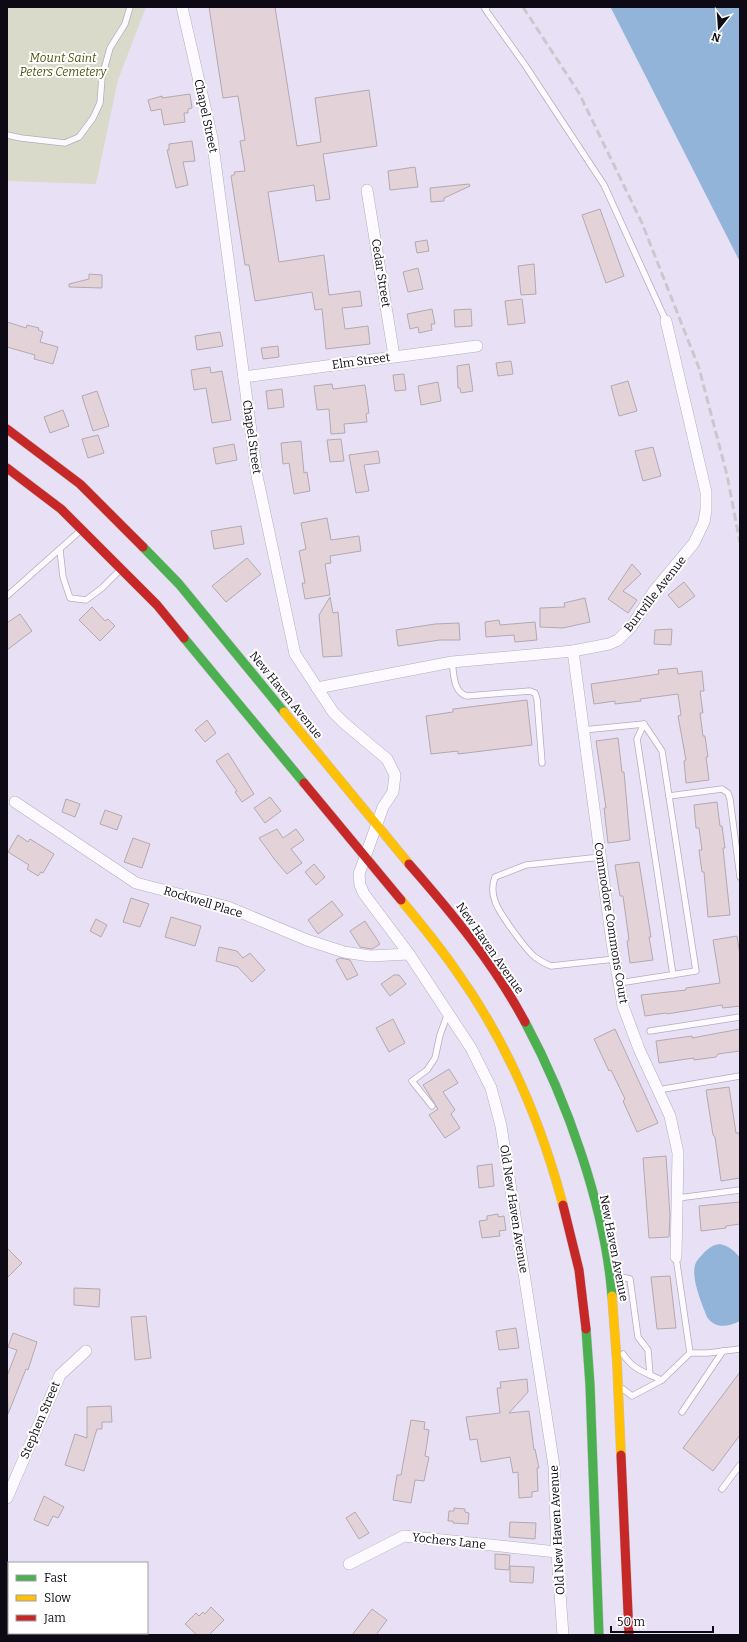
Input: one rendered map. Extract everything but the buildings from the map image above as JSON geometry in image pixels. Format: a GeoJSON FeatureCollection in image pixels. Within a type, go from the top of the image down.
{"type":"FeatureCollection","features":[{"type":"Feature","properties":{"kind":"highway","name":"New Haven Avenue"},"geometry":{"type":"LineString","coordinates":[[7,429],[80,484],[179,584],[377,826],[460,923],[516,1005],[537,1044],[556,1086],[581,1155],[597,1209],[610,1274],[615,1333],[614,1386],[629,1635]]}},
{"type":"Feature","properties":{"kind":"highway"},"geometry":{"type":"LineString","coordinates":[[7,468],[61,509],[157,604],[365,855],[460,974],[489,1019],[511,1060],[529,1100],[559,1185],[576,1253],[584,1301],[592,1385],[599,1635]]}},
{"type":"Feature","properties":{"kind":"street","name":"Chapel Street"},"geometry":{"type":"LineString","coordinates":[[182,7],[212,138],[257,476],[295,654],[333,712],[344,724],[378,750],[392,766],[395,775],[395,784],[393,792],[383,807],[377,826]]}},
{"type":"Feature","properties":{"kind":"street","name":"Cedar Street"},"geometry":{"type":"LineString","coordinates":[[367,190],[394,356]]}},
{"type":"Feature","properties":{"kind":"street","name":"Burtville Avenue"},"geometry":{"type":"LineString","coordinates":[[317,688],[452,662],[573,651],[609,644],[618,640],[625,634],[632,626],[654,592],[694,543],[704,522],[706,510],[706,492],[666,321]]}},
{"type":"Feature","properties":{"kind":"street","name":"Elm Street"},"geometry":{"type":"LineString","coordinates":[[244,378],[394,356],[477,346]]}},
{"type":"Feature","properties":{"kind":"street","name":"Commodore Commons Court"},"geometry":{"type":"LineString","coordinates":[[573,651],[615,959],[623,1006],[639,1049],[670,1116],[678,1153],[676,1257]]}},
{"type":"Feature","properties":{"kind":"street","name":"Rockwell Place"},"geometry":{"type":"LineString","coordinates":[[15,802],[136,883],[228,907],[307,940],[344,952],[370,956],[409,954]]}},
{"type":"Feature","properties":{"kind":"street","name":"Old New Haven Avenue"},"geometry":{"type":"LineString","coordinates":[[377,826],[359,874],[360,885],[364,894],[409,954],[471,1048],[491,1088],[501,1126],[554,1466],[557,1552],[563,1635]]}},
{"type":"Feature","properties":{"kind":"street","name":"Stephen Street"},"geometry":{"type":"LineString","coordinates":[[7,1498],[60,1375],[86,1351]]}},
{"type":"Feature","properties":{"kind":"street","name":"Yochers Lane"},"geometry":{"type":"LineString","coordinates":[[349,1564],[404,1536],[557,1552]]}},
{"type":"Feature","properties":{"kind":"lane"},"geometry":{"type":"LineString","coordinates":[[7,135],[65,143],[79,137],[94,118],[100,103],[102,77],[110,48],[125,24],[130,7]]}},
{"type":"Feature","properties":{"kind":"lane"},"geometry":{"type":"LineString","coordinates":[[487,7],[485,9],[525,65],[604,185],[666,321]]}},
{"type":"Feature","properties":{"kind":"lane"},"geometry":{"type":"LineString","coordinates":[[7,596],[82,530]]}},
{"type":"Feature","properties":{"kind":"lane"},"geometry":{"type":"LineString","coordinates":[[60,550],[63,578],[70,598],[86,600],[102,588],[121,569]]}},
{"type":"Feature","properties":{"kind":"lane"},"geometry":{"type":"LineString","coordinates":[[452,662],[456,688],[463,695],[467,696],[530,691],[535,693],[537,698],[542,763]]}},
{"type":"Feature","properties":{"kind":"lane"},"geometry":{"type":"LineString","coordinates":[[583,730],[644,724]]}},
{"type":"Feature","properties":{"kind":"lane"},"geometry":{"type":"LineString","coordinates":[[619,983],[696,971],[662,752],[644,724]]}},
{"type":"Feature","properties":{"kind":"lane"},"geometry":{"type":"LineString","coordinates":[[644,724],[637,739],[673,975]]}},
{"type":"Feature","properties":{"kind":"lane"},"geometry":{"type":"LineString","coordinates":[[669,796],[722,789],[728,793],[740,877]]}},
{"type":"Feature","properties":{"kind":"lane"},"geometry":{"type":"LineString","coordinates":[[601,857],[526,865],[495,877],[492,884],[495,902],[522,943],[535,957],[552,966],[615,959]]}},
{"type":"Feature","properties":{"kind":"lane"},"geometry":{"type":"LineString","coordinates":[[432,1106],[412,1081],[427,1070],[435,1058],[440,1035],[448,1013]]}},
{"type":"Feature","properties":{"kind":"lane"},"geometry":{"type":"LineString","coordinates":[[650,1031],[740,1017]]}},
{"type":"Feature","properties":{"kind":"lane"},"geometry":{"type":"LineString","coordinates":[[658,1090],[740,1076]]}},
{"type":"Feature","properties":{"kind":"lane"},"geometry":{"type":"LineString","coordinates":[[678,1198],[740,1190]]}},
{"type":"Feature","properties":{"kind":"lane"},"geometry":{"type":"LineString","coordinates":[[676,1257],[690,1353]]}},
{"type":"Feature","properties":{"kind":"lane"},"geometry":{"type":"LineString","coordinates":[[610,1274],[630,1279],[638,1337],[648,1350],[650,1375]]}},
{"type":"Feature","properties":{"kind":"lane"},"geometry":{"type":"LineString","coordinates":[[615,1333],[620,1351],[627,1361],[640,1371],[662,1380]]}},
{"type":"Feature","properties":{"kind":"lane"},"geometry":{"type":"LineString","coordinates":[[614,1386],[632,1396],[662,1380],[690,1353],[723,1352],[740,1349]]}},
{"type":"Feature","properties":{"kind":"lane"},"geometry":{"type":"LineString","coordinates":[[682,1412],[723,1352]]}},
{"type":"Feature","properties":{"kind":"lane"},"geometry":{"type":"LineString","coordinates":[[722,1489],[740,1465]]}},
{"type":"Feature","properties":{"kind":"green space","name":"Mount Saint Peters Cemetery"},"geometry":{"type":"Polygon","coordinates":[[[7,7],[146,7],[118,80],[96,184],[7,181],[7,7]]]}},
{"type":"Feature","properties":{"kind":"water"},"geometry":{"type":"Polygon","coordinates":[[[610,7],[740,7],[740,262],[612,10],[610,7]]]}},
{"type":"Feature","properties":{"kind":"water"},"geometry":{"type":"Polygon","coordinates":[[[720,1244],[732,1249],[740,1258],[740,1321],[726,1326],[714,1324],[707,1317],[694,1277],[696,1262],[710,1248],[720,1244]]]}},
{"type":"Feature","properties":{"kind":"railway"},"geometry":{"type":"LineString","coordinates":[[523,7],[579,93],[642,223],[699,368],[727,475],[740,543]]}},
{"type":"Feature","properties":{"kind":"traffic: fast"},"geometry":{"type":"LineString","coordinates":[[143,547],[179,584],[284,712]]}},
{"type":"Feature","properties":{"kind":"traffic: fast"},"geometry":{"type":"LineString","coordinates":[[184,638],[304,783]]}},
{"type":"Feature","properties":{"kind":"traffic: fast"},"geometry":{"type":"LineString","coordinates":[[525,1022],[555,1085],[582,1155],[601,1227],[608,1262],[612,1296]]}},
{"type":"Feature","properties":{"kind":"traffic: fast"},"geometry":{"type":"LineString","coordinates":[[586,1329],[590,1385],[599,1635]]}},
{"type":"Feature","properties":{"kind":"traffic: slow"},"geometry":{"type":"LineString","coordinates":[[284,712],[409,864]]}},
{"type":"Feature","properties":{"kind":"traffic: slow"},"geometry":{"type":"LineString","coordinates":[[401,900],[457,972],[492,1026],[507,1055],[533,1113],[563,1205]]}},
{"type":"Feature","properties":{"kind":"traffic: slow"},"geometry":{"type":"LineString","coordinates":[[612,1296],[617,1363],[621,1455]]}},
{"type":"Feature","properties":{"kind":"traffic: jam"},"geometry":{"type":"LineString","coordinates":[[7,429],[80,484],[143,547]]}},
{"type":"Feature","properties":{"kind":"traffic: jam"},"geometry":{"type":"LineString","coordinates":[[7,468],[61,509],[157,605],[184,638]]}},
{"type":"Feature","properties":{"kind":"traffic: jam"},"geometry":{"type":"LineString","coordinates":[[304,783],[401,900]]}},
{"type":"Feature","properties":{"kind":"traffic: jam"},"geometry":{"type":"LineString","coordinates":[[409,864],[441,901],[486,959],[525,1022]]}},
{"type":"Feature","properties":{"kind":"traffic: jam"},"geometry":{"type":"LineString","coordinates":[[563,1205],[579,1270],[586,1329]]}},
{"type":"Feature","properties":{"kind":"traffic: jam"},"geometry":{"type":"LineString","coordinates":[[621,1455],[629,1635]]}}]}
